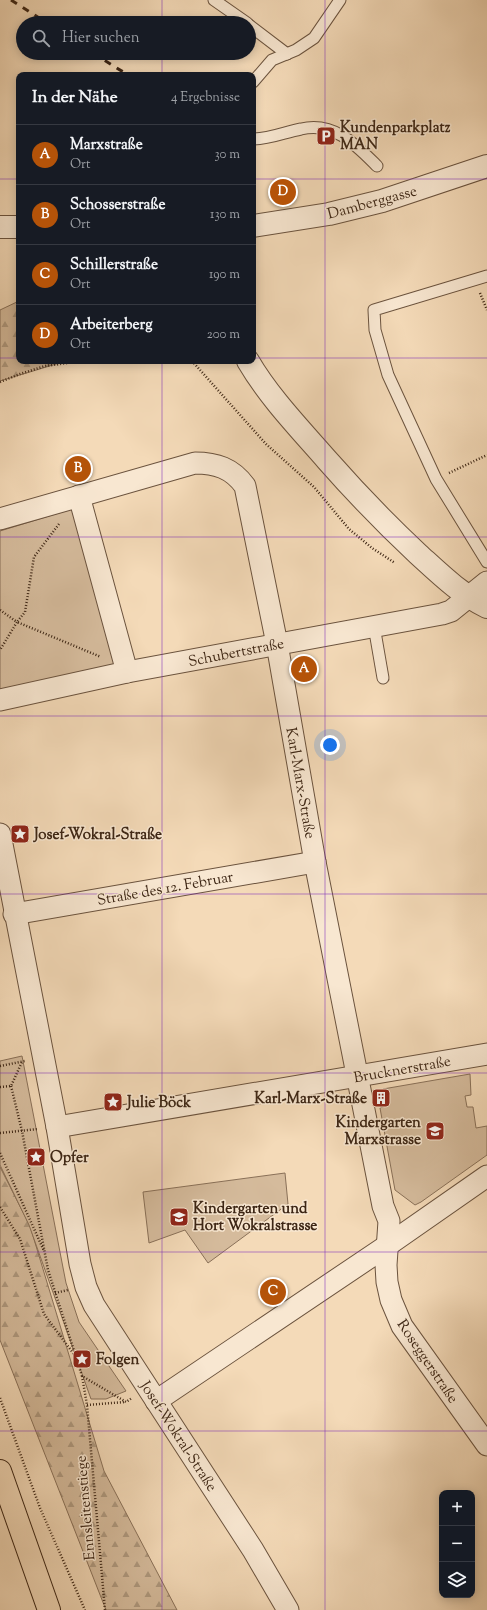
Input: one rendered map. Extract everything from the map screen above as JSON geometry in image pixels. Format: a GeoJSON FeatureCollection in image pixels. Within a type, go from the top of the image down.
{"type":"FeatureCollection","features":[{"type":"Feature","properties":{"kind":"main road"},"geometry":{"type":"LineString","coordinates":[[0,1471],[49,1610]]}},
{"type":"Feature","properties":{"kind":"street","name":"Damberggasse"},"geometry":{"type":"LineString","coordinates":[[256,226],[330,214],[382,201],[487,166]]}},
{"type":"Feature","properties":{"kind":"street"},"geometry":{"type":"LineString","coordinates":[[0,227],[16,227]]}},
{"type":"Feature","properties":{"kind":"street"},"geometry":{"type":"LineString","coordinates":[[250,364],[280,405],[353,490],[393,531],[447,581],[478,603]]}},
{"type":"Feature","properties":{"kind":"street","name":"Karl-Marx-Straße"},"geometry":{"type":"LineString","coordinates":[[79,496],[195,463],[211,463],[228,469],[238,477],[246,491],[277,644],[315,862],[356,1077],[383,1206],[389,1221],[388,1245]]}},
{"type":"Feature","properties":{"kind":"street"},"geometry":{"type":"LineString","coordinates":[[0,520],[79,496],[126,672]]}},
{"type":"Feature","properties":{"kind":"street","name":"Schubertstraße"},"geometry":{"type":"LineString","coordinates":[[0,700],[126,672],[442,614],[478,603],[487,582]]}},
{"type":"Feature","properties":{"kind":"street","name":"Josef-Wokral-Straße"},"geometry":{"type":"LineString","coordinates":[[0,834],[14,914],[57,1127],[80,1264],[86,1287],[94,1305],[253,1550],[288,1610]]}},
{"type":"Feature","properties":{"kind":"street","name":"Straße des 12. Februar"},"geometry":{"type":"LineString","coordinates":[[14,914],[315,862]]}},
{"type":"Feature","properties":{"kind":"street","name":"Brucknerstraße"},"geometry":{"type":"LineString","coordinates":[[57,1127],[487,1054]]}},
{"type":"Feature","properties":{"kind":"street"},"geometry":{"type":"LineString","coordinates":[[152,1396],[388,1245],[487,1176]]}},
{"type":"Feature","properties":{"kind":"street","name":"Roseggerstraße"},"geometry":{"type":"LineString","coordinates":[[388,1245],[387,1282],[391,1300],[402,1326],[487,1445]]}},
{"type":"Feature","properties":{"kind":"lane"},"geometry":{"type":"LineString","coordinates":[[214,0],[237,16]]}},
{"type":"Feature","properties":{"kind":"lane"},"geometry":{"type":"LineString","coordinates":[[256,78],[261,70],[272,60],[296,50],[314,38],[340,0]]}},
{"type":"Feature","properties":{"kind":"lane"},"geometry":{"type":"LineString","coordinates":[[256,30],[288,54]]}},
{"type":"Feature","properties":{"kind":"lane"},"geometry":{"type":"LineString","coordinates":[[256,139],[277,136],[302,128],[317,127],[332,130],[354,143],[377,166]]}},
{"type":"Feature","properties":{"kind":"lane"},"geometry":{"type":"LineString","coordinates":[[487,276],[374,310],[375,330],[388,375],[436,479],[487,562]]}},
{"type":"Feature","properties":{"kind":"lane"},"geometry":{"type":"LineString","coordinates":[[374,626],[383,678]]}},
{"type":"Feature","properties":{"kind":"path"},"geometry":{"type":"LineString","coordinates":[[0,382],[45,366],[60,364]]}},
{"type":"Feature","properties":{"kind":"path"},"geometry":{"type":"LineString","coordinates":[[195,364],[266,444],[314,486],[348,530],[372,548],[396,563]]}},
{"type":"Feature","properties":{"kind":"path"},"geometry":{"type":"LineString","coordinates":[[436,479],[487,455]]}},
{"type":"Feature","properties":{"kind":"path"},"geometry":{"type":"LineString","coordinates":[[0,650],[25,612],[34,557],[61,521]]}},
{"type":"Feature","properties":{"kind":"path"},"geometry":{"type":"LineString","coordinates":[[0,610],[17,622],[106,659],[126,672]]}},
{"type":"Feature","properties":{"kind":"path"},"geometry":{"type":"LineString","coordinates":[[0,1066],[22,1062],[11,1086],[22,1130],[46,1256]]}},
{"type":"Feature","properties":{"kind":"path"},"geometry":{"type":"LineString","coordinates":[[0,1087],[11,1086]]}},
{"type":"Feature","properties":{"kind":"path"},"geometry":{"type":"LineString","coordinates":[[0,1133],[22,1130]]}},
{"type":"Feature","properties":{"kind":"path"},"geometry":{"type":"LineString","coordinates":[[0,1153],[46,1256]]}},
{"type":"Feature","properties":{"kind":"path"},"geometry":{"type":"LineString","coordinates":[[0,1207],[20,1239],[44,1314],[76,1357]]}},
{"type":"Feature","properties":{"kind":"path","name":"Ennsleitenstiege"},"geometry":{"type":"LineString","coordinates":[[46,1256],[48,1270],[82,1376],[87,1405],[105,1610]]}},
{"type":"Feature","properties":{"kind":"path"},"geometry":{"type":"LineString","coordinates":[[82,1376],[126,1402]]}},
{"type":"Feature","properties":{"kind":"path"},"geometry":{"type":"LineString","coordinates":[[87,1405],[126,1402],[152,1396]]}},
{"type":"Feature","properties":{"kind":"path"},"geometry":{"type":"LineString","coordinates":[[0,1398],[40,1508],[84,1610]]}},
{"type":"Feature","properties":{"kind":"green space"},"geometry":{"type":"Polygon","coordinates":[[[16,302],[16,364],[56,364],[0,381],[0,310],[16,302]]]}},
{"type":"Feature","properties":{"kind":"green space"},"geometry":{"type":"Polygon","coordinates":[[[72,509],[115,667],[0,690],[0,531],[72,509]]]}},
{"type":"Feature","properties":{"kind":"green space"},"geometry":{"type":"Polygon","coordinates":[[[22,1056],[66,1283],[79,1322],[126,1391],[106,1399],[91,1399],[29,1225],[0,1165],[0,1061],[22,1056]]]}},
{"type":"Feature","properties":{"kind":"green space","name":"Kindergarten Marxstrasse"},"geometry":{"type":"Polygon","coordinates":[[[470,1074],[471,1095],[465,1096],[467,1107],[473,1107],[476,1128],[487,1126],[487,1155],[415,1205],[395,1190],[380,1108],[386,1106],[383,1089],[470,1074]]]}},
{"type":"Feature","properties":{"kind":"green space"},"geometry":{"type":"Polygon","coordinates":[[[0,1167],[30,1226],[104,1471],[177,1610],[106,1610],[0,1340],[0,1167]]]}},
{"type":"Feature","properties":{"kind":"green space","name":"Kindergarten und Hort Wokralstrasse"},"geometry":{"type":"Polygon","coordinates":[[[285,1173],[288,1204],[208,1263],[185,1230],[149,1243],[143,1192],[285,1173]]]}},
{"type":"Feature","properties":{"kind":"railway"},"geometry":{"type":"LineString","coordinates":[[11,0],[36,16]]}},
{"type":"Feature","properties":{"kind":"railway"},"geometry":{"type":"LineString","coordinates":[[104,60],[123,72]]}},
{"type":"Feature","properties":{"kind":"place","name":"Kundenparkplatz MAN"},"geometry":{"type":"Point","coordinates":[326,136]}},
{"type":"Feature","properties":{"kind":"place","name":"Arbeiterberg"},"geometry":{"type":"Point","coordinates":[283,192]}},
{"type":"Feature","properties":{"kind":"place","name":"Schosserstraße"},"geometry":{"type":"Point","coordinates":[78,469]}},
{"type":"Feature","properties":{"kind":"place","name":"Marxstraße"},"geometry":{"type":"Point","coordinates":[304,669]}},
{"type":"Feature","properties":{"kind":"place","name":"Josef-Wokral-Straße"},"geometry":{"type":"Point","coordinates":[20,834]}},
{"type":"Feature","properties":{"kind":"place","name":"Karl-Marx-Straße"},"geometry":{"type":"Point","coordinates":[381,1098]}},
{"type":"Feature","properties":{"kind":"place","name":"Julie Böck"},"geometry":{"type":"Point","coordinates":[113,1102]}},
{"type":"Feature","properties":{"kind":"place","name":"Kindergarten Marxstrasse"},"geometry":{"type":"Point","coordinates":[435,1131]}},
{"type":"Feature","properties":{"kind":"place","name":"Opfer"},"geometry":{"type":"Point","coordinates":[36,1157]}},
{"type":"Feature","properties":{"kind":"place","name":"Kindergarten und Hort Wokralstrasse"},"geometry":{"type":"Point","coordinates":[179,1217]}},
{"type":"Feature","properties":{"kind":"place","name":"Schillerstraße"},"geometry":{"type":"Point","coordinates":[273,1292]}},
{"type":"Feature","properties":{"kind":"place","name":"Folgen"},"geometry":{"type":"Point","coordinates":[82,1359]}}]}
